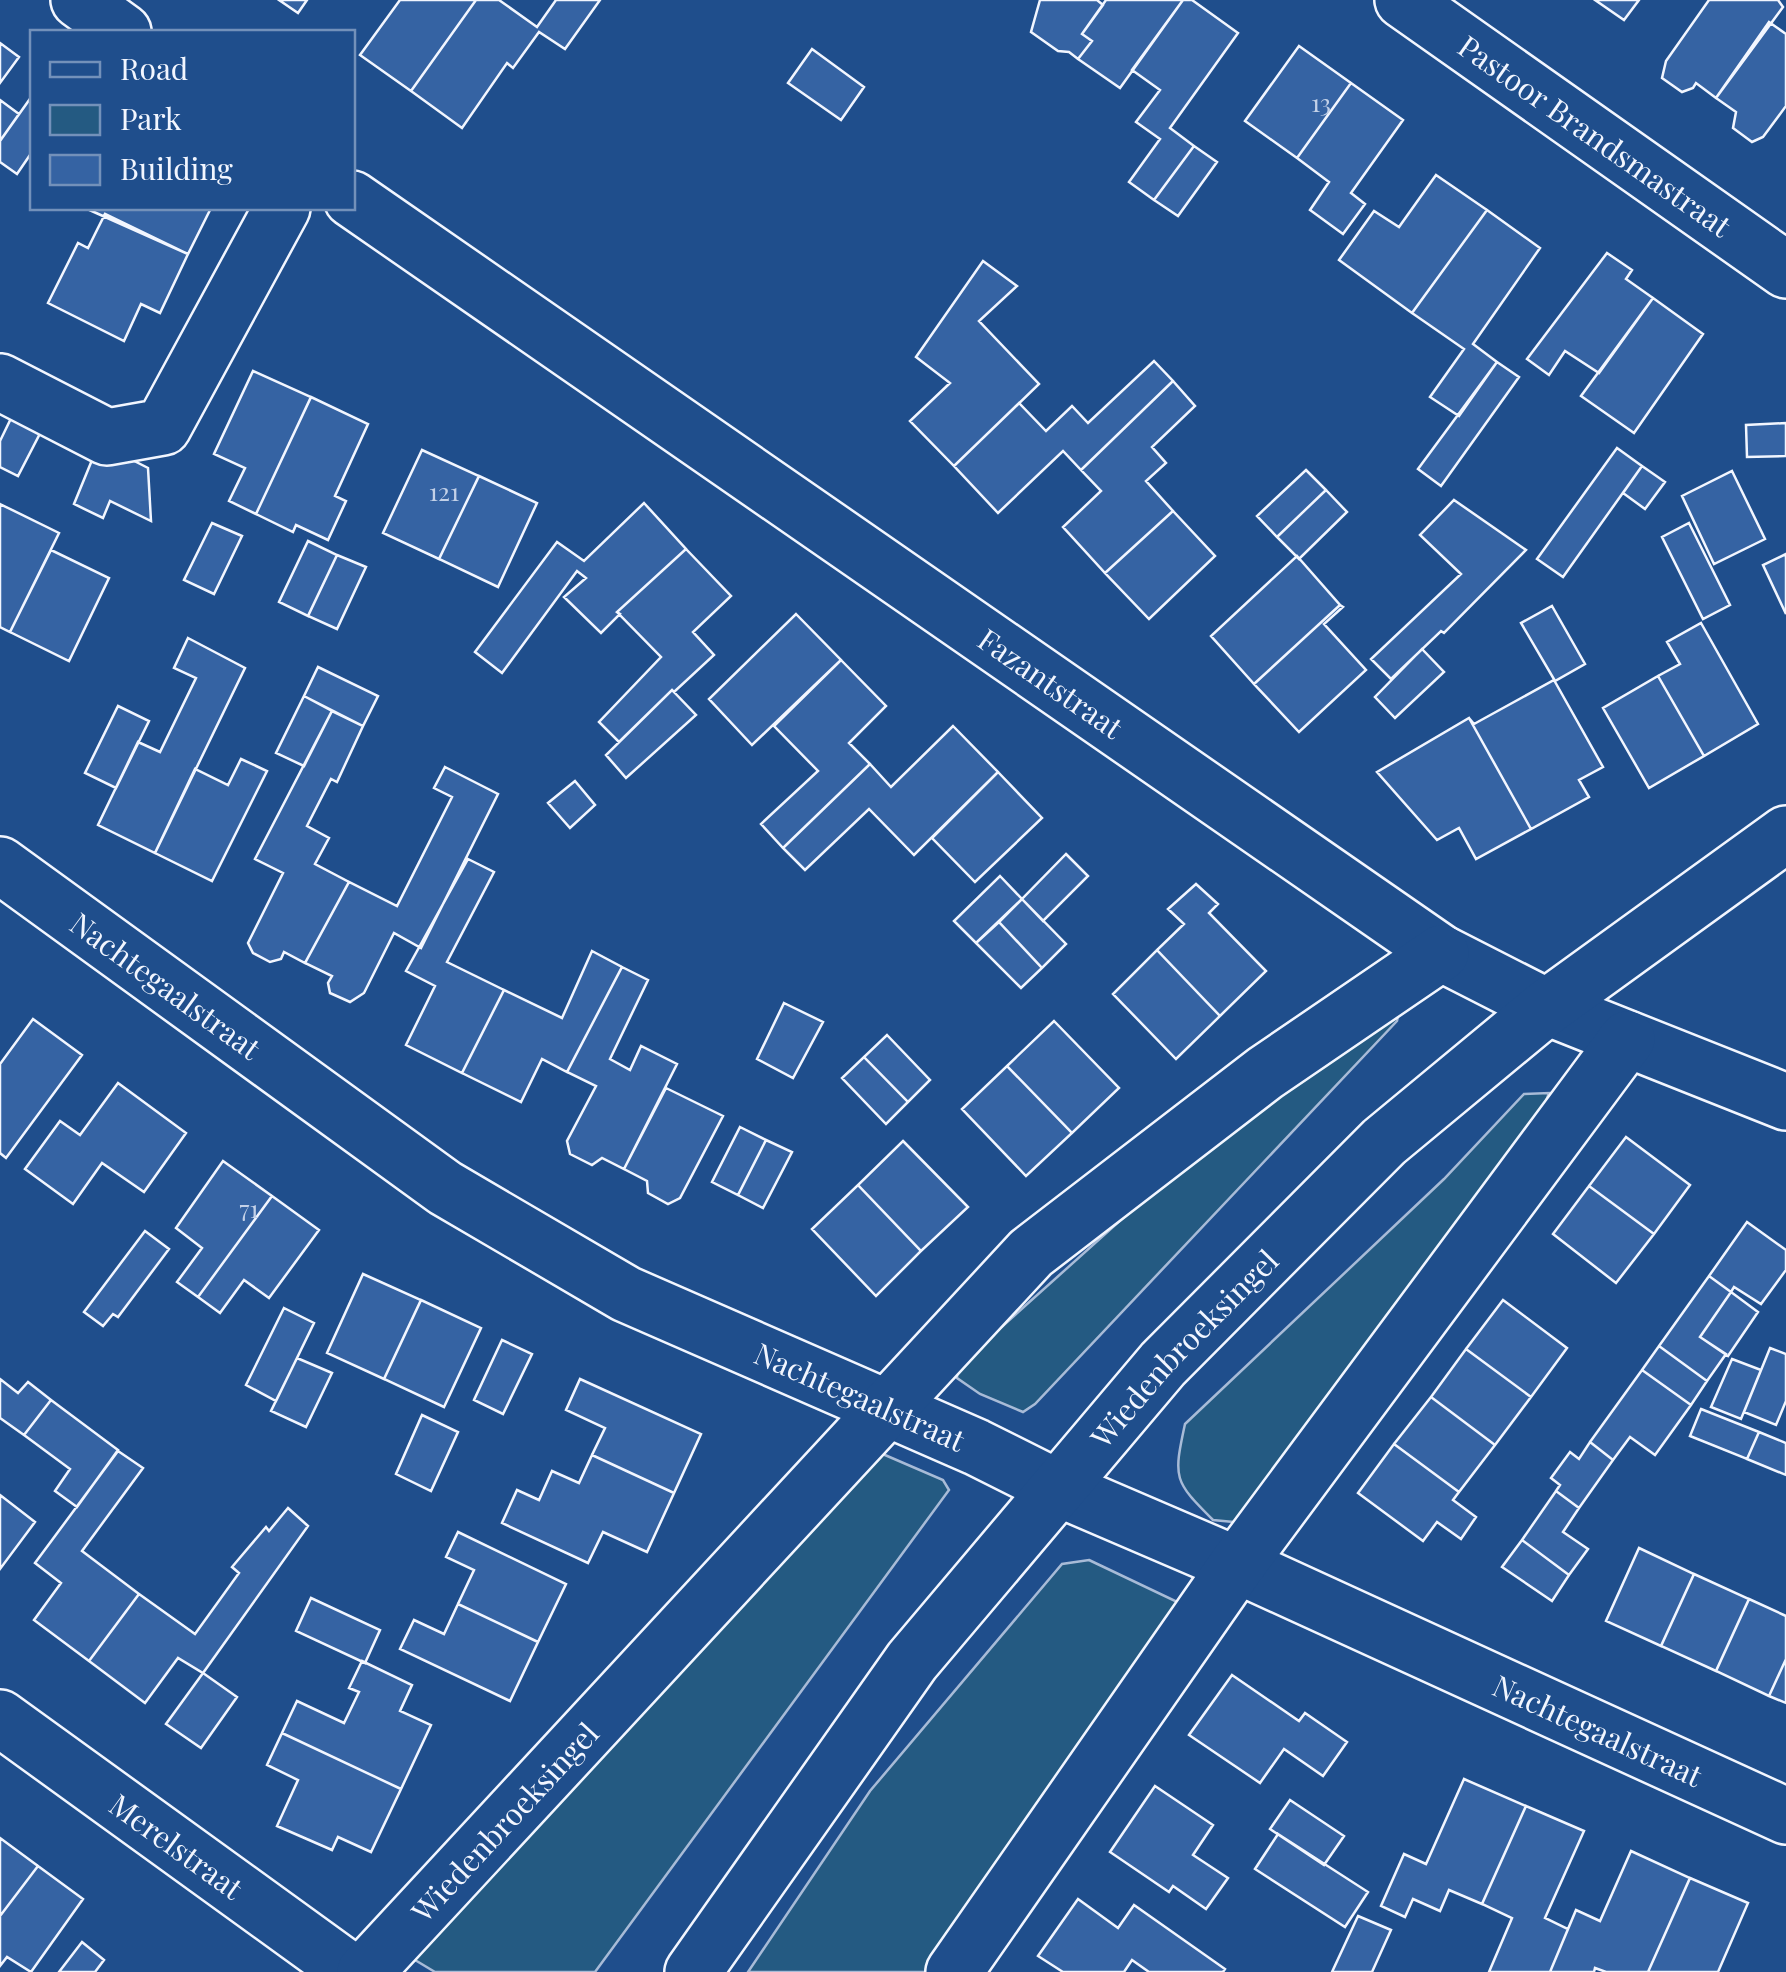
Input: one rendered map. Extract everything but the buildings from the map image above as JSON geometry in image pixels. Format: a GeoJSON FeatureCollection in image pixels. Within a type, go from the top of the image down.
{"type":"FeatureCollection","features":[{"type":"Feature","properties":{"kind":"street"},"geometry":{"type":"LineString","coordinates":[[79,0],[120,30]]}},
{"type":"Feature","properties":{"kind":"street","name":"Pastoor Brandsmastraat"},"geometry":{"type":"LineString","coordinates":[[1403,0],[1786,270]]}},
{"type":"Feature","properties":{"kind":"street","name":"Fazantstraat"},"geometry":{"type":"LineString","coordinates":[[355,201],[1441,952],[1547,1007],[1786,1102]]}},
{"type":"Feature","properties":{"kind":"street"},"geometry":{"type":"LineString","coordinates":[[0,382],[108,436],[162,427],[281,210]]}},
{"type":"Feature","properties":{"kind":"street","name":"Wiedenbroeksingel"},"geometry":{"type":"LineString","coordinates":[[693,1972],[912,1660],[1163,1364],[1384,1142],[1547,1007],[1786,834]]}},
{"type":"Feature","properties":{"kind":"street","name":"Nachtegaalstraat"},"geometry":{"type":"LineString","coordinates":[[0,865],[445,1188],[626,1294],[976,1447],[1786,1816]]}},
{"type":"Feature","properties":{"kind":"street","name":"Wiedenbroeksingel"},"geometry":{"type":"LineString","coordinates":[[366,1972],[1030,1253],[1265,1073],[1441,952]]}},
{"type":"Feature","properties":{"kind":"street"},"geometry":{"type":"LineString","coordinates":[[954,1972],[1237,1566],[1627,1038]]}},
{"type":"Feature","properties":{"kind":"street","name":"Merelstraat"},"geometry":{"type":"LineString","coordinates":[[0,1718],[351,1972]]}},
{"type":"Feature","properties":{"kind":"green space"},"geometry":{"type":"Polygon","coordinates":[[[1402,996],[1397,1021],[1035,1404],[1023,1412],[980,1394],[957,1378],[957,1367],[1270,1086],[1402,996]]]}},
{"type":"Feature","properties":{"kind":"green space"},"geometry":{"type":"Polygon","coordinates":[[[1549,1093],[1262,1514],[1244,1523],[1213,1520],[1190,1496],[1180,1478],[1185,1424],[1444,1179],[1524,1094],[1549,1093]]]}},
{"type":"Feature","properties":{"kind":"green space"},"geometry":{"type":"Polygon","coordinates":[[[878,1452],[943,1480],[949,1490],[595,1972],[435,1972],[415,1960],[408,1933],[878,1452]]]}},
{"type":"Feature","properties":{"kind":"green space"},"geometry":{"type":"Polygon","coordinates":[[[1089,1560],[1190,1608],[937,1972],[748,1972],[870,1791],[1062,1564],[1089,1560]]]}}]}
